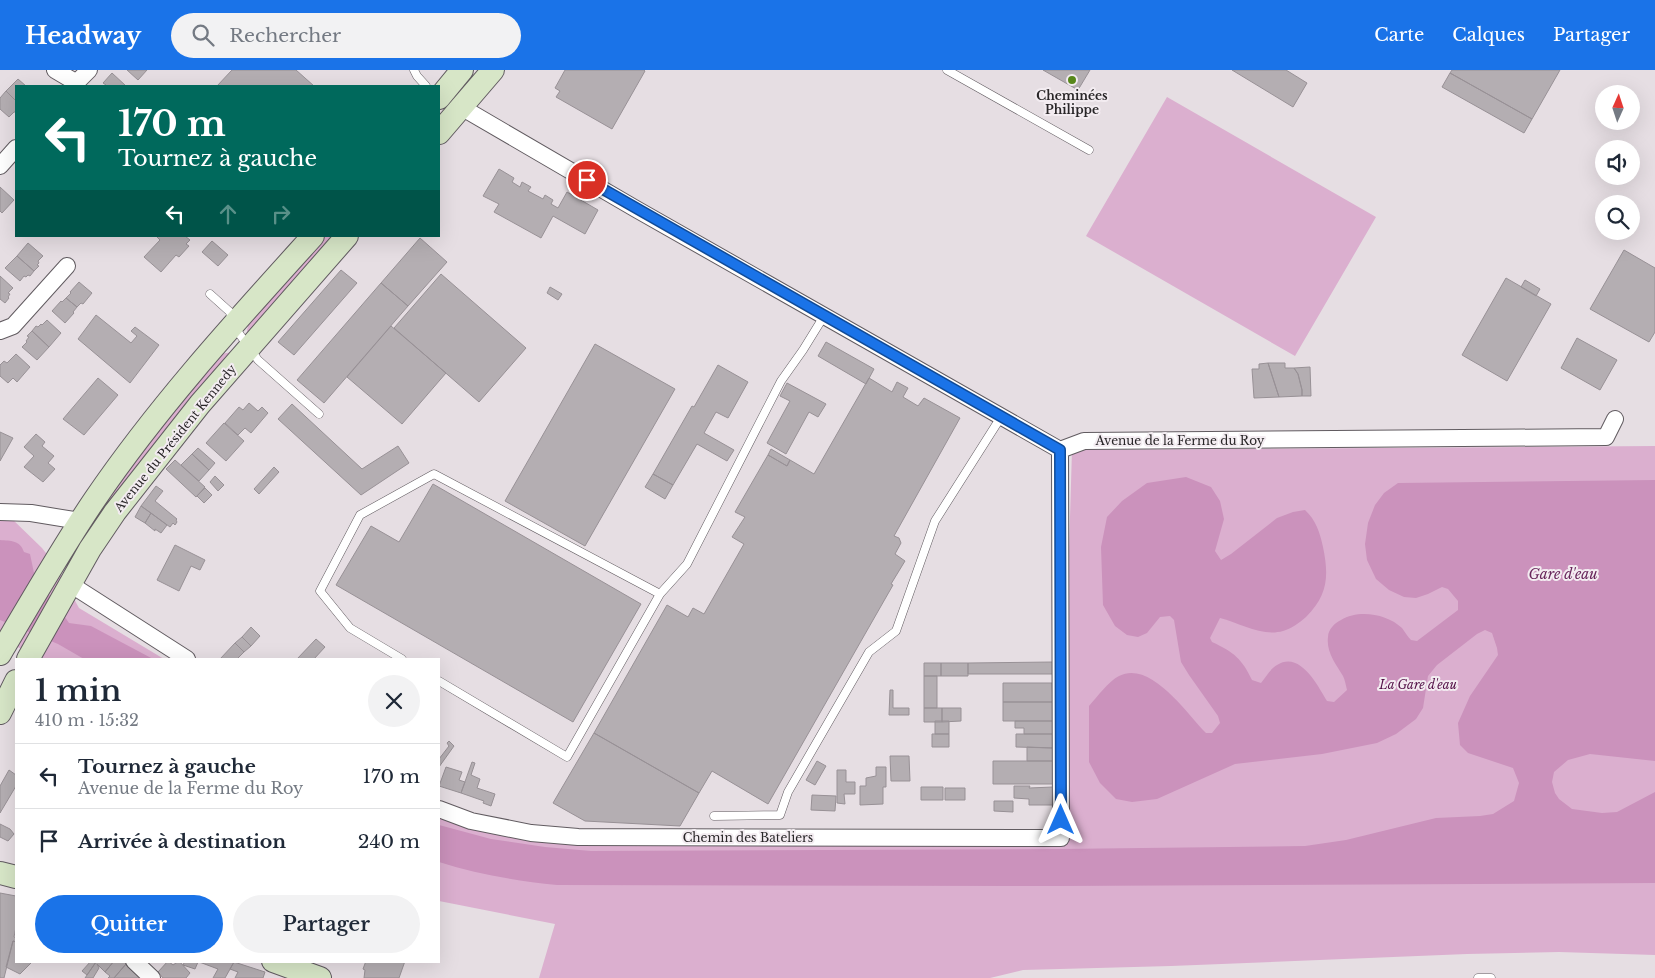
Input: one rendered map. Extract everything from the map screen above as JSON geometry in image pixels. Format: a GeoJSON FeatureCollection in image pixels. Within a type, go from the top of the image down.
{"type":"FeatureCollection","features":[{"type":"Feature","properties":{"kind":"main road"},"geometry":{"type":"LineString","coordinates":[[440,90],[462,70]]}},
{"type":"Feature","properties":{"kind":"main road"},"geometry":{"type":"LineString","coordinates":[[440,132],[493,70]]}},
{"type":"Feature","properties":{"kind":"main road"},"geometry":{"type":"LineString","coordinates":[[440,96],[461,107]]}},
{"type":"Feature","properties":{"kind":"main road","name":"Avenue du Président Kennedy"},"geometry":{"type":"LineString","coordinates":[[3,649],[61,551],[128,453],[181,386],[312,237]]}},
{"type":"Feature","properties":{"kind":"main road","name":"Avenue du Président Kennedy"},"geometry":{"type":"LineString","coordinates":[[28,657],[66,590],[115,512],[200,404],[346,237]]}},
{"type":"Feature","properties":{"kind":"main road"},"geometry":{"type":"LineString","coordinates":[[0,713],[15,683]]}},
{"type":"Feature","properties":{"kind":"main road"},"geometry":{"type":"LineString","coordinates":[[0,873],[15,877]]}},
{"type":"Feature","properties":{"kind":"main road"},"geometry":{"type":"LineString","coordinates":[[279,963],[320,978]]}},
{"type":"Feature","properties":{"kind":"street"},"geometry":{"type":"LineString","coordinates":[[55,70],[75,84],[89,70]]}},
{"type":"Feature","properties":{"kind":"street"},"geometry":{"type":"LineString","coordinates":[[461,107],[636,209],[1060,450]]}},
{"type":"Feature","properties":{"kind":"street"},"geometry":{"type":"LineString","coordinates":[[0,166],[15,149]]}},
{"type":"Feature","properties":{"kind":"street"},"geometry":{"type":"LineString","coordinates":[[0,331],[13,326],[67,266]]}},
{"type":"Feature","properties":{"kind":"street","name":"Avenue de la Ferme du Roy"},"geometry":{"type":"LineString","coordinates":[[1060,450],[1084,441],[1606,438],[1615,419]]}},
{"type":"Feature","properties":{"kind":"street","name":"Chemin des Bateliers"},"geometry":{"type":"LineString","coordinates":[[440,809],[471,821],[531,833],[578,837],[1061,838],[1060,450]]}},
{"type":"Feature","properties":{"kind":"street"},"geometry":{"type":"LineString","coordinates":[[0,512],[31,513],[80,522]]}},
{"type":"Feature","properties":{"kind":"street"},"geometry":{"type":"LineString","coordinates":[[66,590],[185,658]]}},
{"type":"Feature","properties":{"kind":"street"},"geometry":{"type":"LineString","coordinates":[[136,963],[152,978]]}},
{"type":"Feature","properties":{"kind":"lane"},"geometry":{"type":"LineString","coordinates":[[414,70],[417,76],[426,85]]}},
{"type":"Feature","properties":{"kind":"lane"},"geometry":{"type":"LineString","coordinates":[[947,70],[1089,150]]}},
{"type":"Feature","properties":{"kind":"lane"},"geometry":{"type":"LineString","coordinates":[[210,294],[230,312],[233,325],[258,360],[318,414]]}},
{"type":"Feature","properties":{"kind":"lane"},"geometry":{"type":"LineString","coordinates":[[440,682],[567,757],[660,594],[686,564],[781,381],[824,316]]}},
{"type":"Feature","properties":{"kind":"lane"},"geometry":{"type":"LineString","coordinates":[[714,816],[780,815],[788,792],[869,652],[896,631],[935,521],[1001,416]]}},
{"type":"Feature","properties":{"kind":"lane"},"geometry":{"type":"LineString","coordinates":[[400,658],[350,628],[320,591],[360,515],[434,474],[660,594]]}},
{"type":"Feature","properties":{"kind":"lane"},"geometry":{"type":"LineString","coordinates":[[1478,978],[1491,978]]}},
{"type":"Feature","properties":{"kind":"green space"},"geometry":{"type":"Polygon","coordinates":[[[1167,97],[1376,217],[1295,356],[1086,236],[1167,97]]]}},
{"type":"Feature","properties":{"kind":"green space"},"geometry":{"type":"Polygon","coordinates":[[[321,237],[336,237],[248,337],[247,330],[250,319],[321,237]]]}},
{"type":"Feature","properties":{"kind":"green space"},"geometry":{"type":"Polygon","coordinates":[[[233,352],[79,552],[75,550],[125,474],[181,401],[220,354],[233,352]]]}},
{"type":"Feature","properties":{"kind":"green space","name":"La Gare d'eau"},"geometry":{"type":"Polygon","coordinates":[[[1655,446],[1655,955],[1559,952],[1467,954],[1023,970],[990,978],[539,978],[555,924],[440,901],[440,815],[555,840],[643,845],[1064,843],[1066,651],[1072,450],[1655,446]]]}},
{"type":"Feature","properties":{"kind":"green space"},"geometry":{"type":"Polygon","coordinates":[[[0,517],[10,517],[42,548],[56,566],[79,608],[162,658],[37,658],[0,637],[0,517]]]}},
{"type":"Feature","properties":{"kind":"water","name":"Gare d'eau"},"geometry":{"type":"Polygon","coordinates":[[[1186,477],[1211,487],[1220,501],[1224,519],[1215,551],[1221,560],[1277,518],[1305,510],[1312,518],[1320,537],[1326,567],[1323,593],[1313,609],[1295,626],[1275,632],[1251,629],[1220,618],[1210,638],[1212,642],[1236,657],[1245,667],[1252,680],[1261,683],[1277,665],[1293,662],[1307,672],[1327,701],[1334,702],[1347,690],[1344,678],[1332,658],[1328,642],[1328,634],[1336,623],[1356,615],[1381,616],[1396,623],[1411,640],[1417,641],[1458,610],[1458,601],[1448,589],[1442,587],[1416,598],[1404,597],[1389,590],[1376,579],[1367,560],[1365,544],[1368,523],[1375,505],[1384,493],[1398,483],[1655,480],[1655,761],[1590,754],[1568,760],[1554,772],[1552,782],[1559,799],[1572,809],[1602,813],[1617,812],[1655,792],[1655,883],[1058,886],[557,885],[497,876],[440,862],[440,825],[491,839],[545,847],[591,851],[1305,846],[1346,840],[1436,818],[1493,814],[1514,801],[1519,783],[1513,768],[1468,753],[1460,745],[1458,723],[1470,696],[1498,655],[1492,633],[1485,630],[1437,665],[1428,676],[1423,708],[1416,719],[1396,734],[1377,743],[1322,754],[1235,764],[1157,799],[1132,802],[1116,799],[1100,783],[1089,762],[1089,706],[1115,678],[1131,673],[1143,675],[1155,682],[1178,702],[1206,733],[1212,733],[1220,723],[1218,716],[1181,662],[1174,620],[1170,616],[1160,617],[1147,633],[1138,637],[1127,635],[1115,626],[1103,605],[1101,547],[1107,517],[1122,501],[1147,483],[1186,477]]]}},
{"type":"Feature","properties":{"kind":"water"},"geometry":{"type":"Polygon","coordinates":[[[0,540],[18,543],[24,552],[30,554],[34,573],[69,623],[91,626],[151,658],[82,658],[58,644],[0,620],[0,540]]]}},
{"type":"Feature","properties":{"kind":"building"},"geometry":{"type":"Polygon","coordinates":[[[127,70],[147,70],[138,80],[127,70]]]}},
{"type":"Feature","properties":{"kind":"building"},"geometry":{"type":"Polygon","coordinates":[[[232,70],[296,70],[313,85],[218,85],[232,70]]]}},
{"type":"Feature","properties":{"kind":"building"},"geometry":{"type":"Polygon","coordinates":[[[565,70],[645,71],[612,129],[556,97],[560,91],[555,88],[565,70]]]}},
{"type":"Feature","properties":{"kind":"building","name":"Cheminées Philippe"},"geometry":{"type":"Polygon","coordinates":[[[1043,70],[1090,70],[1078,90],[1043,70]]]}},
{"type":"Feature","properties":{"kind":"building"},"geometry":{"type":"Polygon","coordinates":[[[1232,70],[1286,70],[1307,83],[1293,107],[1232,70]]]}},
{"type":"Feature","properties":{"kind":"building"},"geometry":{"type":"Polygon","coordinates":[[[1452,70],[1560,70],[1532,119],[1450,73],[1452,70]]]}},
{"type":"Feature","properties":{"kind":"building"},"geometry":{"type":"Polygon","coordinates":[[[112,73],[125,85],[106,85],[103,83],[112,73]]]}},
{"type":"Feature","properties":{"kind":"building"},"geometry":{"type":"Polygon","coordinates":[[[1450,73],[1532,119],[1524,133],[1442,87],[1450,73]]]}},
{"type":"Feature","properties":{"kind":"building"},"geometry":{"type":"Polygon","coordinates":[[[18,79],[25,85],[15,85],[15,100],[6,91],[18,79]]]}},
{"type":"Feature","properties":{"kind":"building"},"geometry":{"type":"Polygon","coordinates":[[[6,91],[15,100],[15,112],[9,117],[0,109],[0,98],[6,91]]]}},
{"type":"Feature","properties":{"kind":"building"},"geometry":{"type":"Polygon","coordinates":[[[499,169],[514,178],[512,182],[520,187],[522,182],[531,187],[528,191],[543,199],[545,195],[553,200],[551,204],[558,208],[567,192],[598,210],[585,234],[553,216],[541,238],[494,212],[499,204],[483,196],[499,169]]]}},
{"type":"Feature","properties":{"kind":"building"},"geometry":{"type":"Polygon","coordinates":[[[0,187],[14,200],[2,213],[0,211],[0,187]]]}},
{"type":"Feature","properties":{"kind":"building"},"geometry":{"type":"Polygon","coordinates":[[[157,237],[186,237],[190,240],[186,244],[189,246],[179,257],[176,255],[161,272],[144,257],[160,240],[157,237]]]}},
{"type":"Feature","properties":{"kind":"building"},"geometry":{"type":"Polygon","coordinates":[[[420,238],[447,262],[408,306],[381,283],[420,238]]]}},
{"type":"Feature","properties":{"kind":"building"},"geometry":{"type":"Polygon","coordinates":[[[212,241],[228,255],[218,266],[202,252],[212,241]]]}},
{"type":"Feature","properties":{"kind":"building"},"geometry":{"type":"Polygon","coordinates":[[[28,243],[43,256],[38,261],[37,265],[39,266],[34,271],[17,256],[28,243]]]}},
{"type":"Feature","properties":{"kind":"building"},"geometry":{"type":"Polygon","coordinates":[[[1624,250],[1655,268],[1655,332],[1649,342],[1590,309],[1624,250]]]}},
{"type":"Feature","properties":{"kind":"building"},"geometry":{"type":"Polygon","coordinates":[[[17,256],[34,271],[30,276],[24,276],[20,281],[5,268],[17,256]]]}},
{"type":"Feature","properties":{"kind":"building"},"geometry":{"type":"Polygon","coordinates":[[[341,270],[357,283],[294,355],[278,342],[341,270]]]}},
{"type":"Feature","properties":{"kind":"building"},"geometry":{"type":"Polygon","coordinates":[[[441,274],[526,348],[479,402],[394,328],[441,274]]]}},
{"type":"Feature","properties":{"kind":"building"},"geometry":{"type":"Polygon","coordinates":[[[0,276],[13,288],[8,293],[10,294],[9,298],[5,303],[0,299],[0,276]]]}},
{"type":"Feature","properties":{"kind":"building"},"geometry":{"type":"Polygon","coordinates":[[[1506,278],[1551,304],[1507,381],[1462,355],[1506,278]]]}},
{"type":"Feature","properties":{"kind":"building"},"geometry":{"type":"Polygon","coordinates":[[[1525,280],[1540,289],[1536,296],[1521,287],[1525,280]]]}},
{"type":"Feature","properties":{"kind":"building"},"geometry":{"type":"Polygon","coordinates":[[[79,282],[92,293],[83,304],[81,303],[77,307],[66,298],[79,282]]]}},
{"type":"Feature","properties":{"kind":"building"},"geometry":{"type":"Polygon","coordinates":[[[381,283],[408,306],[324,403],[297,380],[381,283]]]}},
{"type":"Feature","properties":{"kind":"building"},"geometry":{"type":"Polygon","coordinates":[[[550,287],[562,294],[558,300],[547,293],[550,287]]]}},
{"type":"Feature","properties":{"kind":"building"},"geometry":{"type":"Polygon","coordinates":[[[66,298],[77,307],[65,323],[52,311],[66,298]]]}},
{"type":"Feature","properties":{"kind":"building"},"geometry":{"type":"Polygon","coordinates":[[[96,315],[131,343],[137,336],[131,331],[135,327],[159,345],[130,383],[78,339],[96,315]]]}},
{"type":"Feature","properties":{"kind":"building"},"geometry":{"type":"Polygon","coordinates":[[[47,320],[61,333],[49,347],[32,331],[36,326],[42,325],[47,320]]]}},
{"type":"Feature","properties":{"kind":"building"},"geometry":{"type":"Polygon","coordinates":[[[391,326],[446,373],[402,424],[347,377],[391,326]]]}},
{"type":"Feature","properties":{"kind":"building"},"geometry":{"type":"Polygon","coordinates":[[[32,331],[49,347],[37,360],[22,347],[27,342],[29,337],[27,336],[32,331]]]}},
{"type":"Feature","properties":{"kind":"building"},"geometry":{"type":"Polygon","coordinates":[[[1577,338],[1617,360],[1600,390],[1561,368],[1577,338]]]}},
{"type":"Feature","properties":{"kind":"building"},"geometry":{"type":"Polygon","coordinates":[[[826,342],[874,369],[866,384],[818,356],[826,342]]]}},
{"type":"Feature","properties":{"kind":"building"},"geometry":{"type":"Polygon","coordinates":[[[595,344],[675,389],[585,546],[505,501],[595,344]]]}},
{"type":"Feature","properties":{"kind":"building"},"geometry":{"type":"Polygon","coordinates":[[[16,354],[30,367],[17,382],[13,378],[8,383],[0,376],[0,365],[4,361],[7,363],[16,354]]]}},
{"type":"Feature","properties":{"kind":"building"},"geometry":{"type":"Polygon","coordinates":[[[1268,363],[1279,397],[1254,398],[1252,369],[1259,369],[1259,364],[1268,363]]]}},
{"type":"Feature","properties":{"kind":"building"},"geometry":{"type":"Polygon","coordinates":[[[1268,363],[1285,363],[1285,368],[1294,368],[1298,374],[1302,396],[1279,397],[1268,363]]]}},
{"type":"Feature","properties":{"kind":"building"},"geometry":{"type":"Polygon","coordinates":[[[718,365],[748,382],[728,418],[716,412],[704,433],[734,450],[727,461],[697,444],[673,485],[653,474],[718,365]]]}},
{"type":"Feature","properties":{"kind":"building"},"geometry":{"type":"Polygon","coordinates":[[[1310,367],[1311,396],[1302,396],[1298,374],[1294,368],[1310,367]]]}},
{"type":"Feature","properties":{"kind":"building"},"geometry":{"type":"Polygon","coordinates":[[[98,378],[118,395],[84,435],[63,419],[98,378]]]}},
{"type":"Feature","properties":{"kind":"building"},"geometry":{"type":"Polygon","coordinates":[[[869,378],[892,392],[897,382],[908,388],[903,397],[918,406],[924,398],[960,418],[894,536],[899,538],[901,543],[895,554],[905,561],[768,804],[712,771],[699,793],[594,733],[667,605],[688,617],[693,608],[704,614],[744,544],[732,537],[745,517],[735,512],[768,455],[787,466],[790,460],[814,474],[869,378]]]}},
{"type":"Feature","properties":{"kind":"building"},"geometry":{"type":"Polygon","coordinates":[[[787,383],[826,404],[818,417],[809,412],[786,454],[767,443],[790,401],[780,396],[787,383]]]}},
{"type":"Feature","properties":{"kind":"building"},"geometry":{"type":"Polygon","coordinates":[[[249,403],[258,411],[262,407],[268,413],[251,433],[245,428],[238,435],[225,423],[239,407],[243,410],[249,403]]]}},
{"type":"Feature","properties":{"kind":"building"},"geometry":{"type":"Polygon","coordinates":[[[292,404],[362,469],[398,446],[409,463],[361,495],[278,419],[292,404]]]}},
{"type":"Feature","properties":{"kind":"building"},"geometry":{"type":"Polygon","coordinates":[[[224,423],[244,441],[226,461],[206,443],[224,423]]]}},
{"type":"Feature","properties":{"kind":"building"},"geometry":{"type":"Polygon","coordinates":[[[0,432],[13,438],[0,461],[0,432]]]}},
{"type":"Feature","properties":{"kind":"building"},"geometry":{"type":"Polygon","coordinates":[[[36,434],[45,442],[42,446],[54,456],[48,463],[55,469],[43,482],[24,467],[34,456],[24,447],[36,434]]]}},
{"type":"Feature","properties":{"kind":"building"},"geometry":{"type":"Polygon","coordinates":[[[198,448],[215,463],[209,470],[192,454],[198,448]]]}},
{"type":"Feature","properties":{"kind":"building"},"geometry":{"type":"Polygon","coordinates":[[[771,449],[790,460],[787,466],[768,455],[771,449]]]}},
{"type":"Feature","properties":{"kind":"building"},"geometry":{"type":"Polygon","coordinates":[[[192,454],[209,470],[199,481],[181,465],[192,454]]]}},
{"type":"Feature","properties":{"kind":"building"},"geometry":{"type":"Polygon","coordinates":[[[175,460],[205,487],[196,497],[166,469],[175,460]]]}},
{"type":"Feature","properties":{"kind":"building"},"geometry":{"type":"Polygon","coordinates":[[[274,467],[279,472],[259,494],[254,489],[274,467]]]}},
{"type":"Feature","properties":{"kind":"building"},"geometry":{"type":"Polygon","coordinates":[[[653,474],[673,485],[665,499],[645,487],[653,474]]]}},
{"type":"Feature","properties":{"kind":"building"},"geometry":{"type":"Polygon","coordinates":[[[215,476],[224,485],[218,491],[210,482],[215,476]]]}},
{"type":"Feature","properties":{"kind":"building"},"geometry":{"type":"Polygon","coordinates":[[[433,484],[641,604],[573,722],[336,585],[371,526],[399,542],[433,484]]]}},
{"type":"Feature","properties":{"kind":"building"},"geometry":{"type":"Polygon","coordinates":[[[156,486],[163,491],[155,501],[177,519],[175,525],[173,523],[170,527],[141,506],[156,486]]]}},
{"type":"Feature","properties":{"kind":"building"},"geometry":{"type":"Polygon","coordinates":[[[205,488],[212,495],[204,503],[197,496],[205,488]]]}},
{"type":"Feature","properties":{"kind":"building"},"geometry":{"type":"Polygon","coordinates":[[[141,506],[151,513],[145,523],[135,517],[141,506]]]}},
{"type":"Feature","properties":{"kind":"building"},"geometry":{"type":"Polygon","coordinates":[[[151,513],[167,525],[161,533],[145,523],[151,513]]]}},
{"type":"Feature","properties":{"kind":"building"},"geometry":{"type":"Polygon","coordinates":[[[175,545],[205,560],[200,570],[191,566],[179,591],[157,580],[175,545]]]}},
{"type":"Feature","properties":{"kind":"building"},"geometry":{"type":"Polygon","coordinates":[[[251,627],[260,636],[251,646],[242,637],[251,627]]]}},
{"type":"Feature","properties":{"kind":"building"},"geometry":{"type":"Polygon","coordinates":[[[242,637],[251,646],[244,652],[235,643],[242,637]]]}},
{"type":"Feature","properties":{"kind":"building"},"geometry":{"type":"Polygon","coordinates":[[[316,639],[325,647],[315,658],[298,658],[316,639]]]}},
{"type":"Feature","properties":{"kind":"building"},"geometry":{"type":"Polygon","coordinates":[[[235,643],[244,652],[238,658],[221,658],[235,643]]]}},
{"type":"Feature","properties":{"kind":"building"},"geometry":{"type":"Polygon","coordinates":[[[1053,662],[1053,674],[968,674],[968,663],[1053,662]]]}},
{"type":"Feature","properties":{"kind":"building"},"geometry":{"type":"Polygon","coordinates":[[[924,663],[941,663],[941,676],[924,676],[924,663]]]}},
{"type":"Feature","properties":{"kind":"building"},"geometry":{"type":"Polygon","coordinates":[[[941,663],[968,663],[968,676],[941,676],[941,663]]]}},
{"type":"Feature","properties":{"kind":"building"},"geometry":{"type":"Polygon","coordinates":[[[924,676],[937,676],[937,708],[924,708],[924,676]]]}},
{"type":"Feature","properties":{"kind":"building"},"geometry":{"type":"Polygon","coordinates":[[[1003,683],[1052,683],[1053,702],[1003,702],[1003,683]]]}},
{"type":"Feature","properties":{"kind":"building"},"geometry":{"type":"Polygon","coordinates":[[[890,690],[893,690],[893,708],[909,708],[909,715],[889,715],[890,690]]]}},
{"type":"Feature","properties":{"kind":"building"},"geometry":{"type":"Polygon","coordinates":[[[1003,702],[1053,702],[1053,721],[1003,721],[1003,702]]]}},
{"type":"Feature","properties":{"kind":"building"},"geometry":{"type":"Polygon","coordinates":[[[924,708],[942,708],[942,722],[924,722],[924,708]]]}},
{"type":"Feature","properties":{"kind":"building"},"geometry":{"type":"Polygon","coordinates":[[[942,708],[961,708],[961,721],[942,722],[942,708]]]}},
{"type":"Feature","properties":{"kind":"building"},"geometry":{"type":"Polygon","coordinates":[[[935,721],[949,721],[949,734],[935,734],[935,721]]]}},
{"type":"Feature","properties":{"kind":"building"},"geometry":{"type":"Polygon","coordinates":[[[1015,721],[1053,721],[1053,734],[1024,734],[1024,728],[1015,728],[1015,721]]]}},
{"type":"Feature","properties":{"kind":"building"},"geometry":{"type":"Polygon","coordinates":[[[594,733],[699,793],[680,826],[585,821],[553,803],[594,733]]]}},
{"type":"Feature","properties":{"kind":"building"},"geometry":{"type":"Polygon","coordinates":[[[932,734],[949,734],[949,747],[932,747],[932,734]]]}},
{"type":"Feature","properties":{"kind":"building"},"geometry":{"type":"Polygon","coordinates":[[[1016,734],[1053,734],[1053,748],[1016,747],[1016,734]]]}},
{"type":"Feature","properties":{"kind":"building"},"geometry":{"type":"Polygon","coordinates":[[[449,741],[454,746],[440,766],[440,758],[449,746],[447,743],[449,741]]]}},
{"type":"Feature","properties":{"kind":"building"},"geometry":{"type":"Polygon","coordinates":[[[1027,747],[1053,748],[1053,761],[1027,761],[1027,747]]]}},
{"type":"Feature","properties":{"kind":"building"},"geometry":{"type":"Polygon","coordinates":[[[890,756],[909,756],[910,781],[891,781],[890,756]]]}},
{"type":"Feature","properties":{"kind":"building"},"geometry":{"type":"Polygon","coordinates":[[[817,761],[826,766],[815,785],[806,780],[817,761]]]}},
{"type":"Feature","properties":{"kind":"building"},"geometry":{"type":"Polygon","coordinates":[[[993,761],[1053,761],[1053,784],[993,784],[993,761]]]}},
{"type":"Feature","properties":{"kind":"building"},"geometry":{"type":"Polygon","coordinates":[[[472,762],[475,763],[471,775],[480,779],[477,788],[495,794],[491,806],[483,803],[484,801],[461,793],[472,762]]]}},
{"type":"Feature","properties":{"kind":"building"},"geometry":{"type":"Polygon","coordinates":[[[446,767],[462,772],[459,780],[465,782],[461,793],[440,786],[446,767]]]}},
{"type":"Feature","properties":{"kind":"building"},"geometry":{"type":"Polygon","coordinates":[[[876,767],[886,767],[886,787],[883,787],[883,804],[860,805],[860,786],[866,786],[866,778],[876,776],[876,767]]]}},
{"type":"Feature","properties":{"kind":"building"},"geometry":{"type":"Polygon","coordinates":[[[9,770],[15,774],[15,788],[0,813],[0,786],[9,770]]]}},
{"type":"Feature","properties":{"kind":"building"},"geometry":{"type":"Polygon","coordinates":[[[837,770],[846,770],[846,782],[855,782],[855,794],[844,794],[845,804],[837,803],[837,770]]]}},
{"type":"Feature","properties":{"kind":"building"},"geometry":{"type":"Polygon","coordinates":[[[1014,786],[1030,786],[1029,788],[1053,787],[1053,805],[1029,805],[1029,799],[1014,798],[1014,786]]]}},
{"type":"Feature","properties":{"kind":"building"},"geometry":{"type":"Polygon","coordinates":[[[921,787],[943,787],[943,800],[921,800],[921,787]]]}},
{"type":"Feature","properties":{"kind":"building"},"geometry":{"type":"Polygon","coordinates":[[[945,788],[965,788],[965,800],[945,800],[945,788]]]}},
{"type":"Feature","properties":{"kind":"building"},"geometry":{"type":"Polygon","coordinates":[[[812,795],[836,796],[835,811],[811,810],[812,795]]]}},
{"type":"Feature","properties":{"kind":"building"},"geometry":{"type":"Polygon","coordinates":[[[994,801],[1013,801],[1013,812],[994,811],[994,801]]]}},
{"type":"Feature","properties":{"kind":"building"},"geometry":{"type":"Polygon","coordinates":[[[0,824],[10,829],[14,834],[8,841],[0,837],[0,824]]]}},
{"type":"Feature","properties":{"kind":"building"},"geometry":{"type":"Polygon","coordinates":[[[0,893],[15,896],[15,942],[13,941],[4,978],[0,978],[0,893]]]}},
{"type":"Feature","properties":{"kind":"building"},"geometry":{"type":"Polygon","coordinates":[[[13,941],[15,942],[15,963],[31,963],[20,974],[6,967],[13,941]]]}},
{"type":"Feature","properties":{"kind":"building"},"geometry":{"type":"Polygon","coordinates":[[[89,963],[95,963],[87,975],[82,971],[89,963]]]}},
{"type":"Feature","properties":{"kind":"building"},"geometry":{"type":"Polygon","coordinates":[[[95,963],[112,963],[105,972],[97,964],[99,968],[93,978],[85,978],[95,963]]]}},
{"type":"Feature","properties":{"kind":"building"},"geometry":{"type":"Polygon","coordinates":[[[112,963],[126,964],[114,978],[108,978],[110,976],[105,972],[112,963]]]}},
{"type":"Feature","properties":{"kind":"building"},"geometry":{"type":"Polygon","coordinates":[[[166,963],[173,965],[181,963],[190,973],[186,978],[163,978],[158,972],[166,963]]]}},
{"type":"Feature","properties":{"kind":"building"},"geometry":{"type":"Polygon","coordinates":[[[184,963],[198,963],[195,969],[183,965],[184,963]]]}},
{"type":"Feature","properties":{"kind":"building"},"geometry":{"type":"Polygon","coordinates":[[[202,963],[233,963],[225,978],[213,978],[218,969],[202,963]]]}},
{"type":"Feature","properties":{"kind":"building"},"geometry":{"type":"Polygon","coordinates":[[[233,963],[237,963],[265,972],[263,978],[235,978],[238,972],[230,969],[233,963]]]}},
{"type":"Feature","properties":{"kind":"building"},"geometry":{"type":"Polygon","coordinates":[[[365,963],[404,963],[399,978],[364,978],[365,970],[363,969],[365,963]]]}},
{"type":"Feature","properties":{"kind":"building"},"geometry":{"type":"Polygon","coordinates":[[[126,964],[140,978],[114,978],[126,964]]]}},
{"type":"Feature","properties":{"kind":"place","name":"Cheminées Philippe"},"geometry":{"type":"Point","coordinates":[1072,80]}},
{"type":"Feature","properties":{"kind":"route"},"geometry":{"type":"LineString","coordinates":[[587,180],[1060,450],[1061,820]]}}]}
